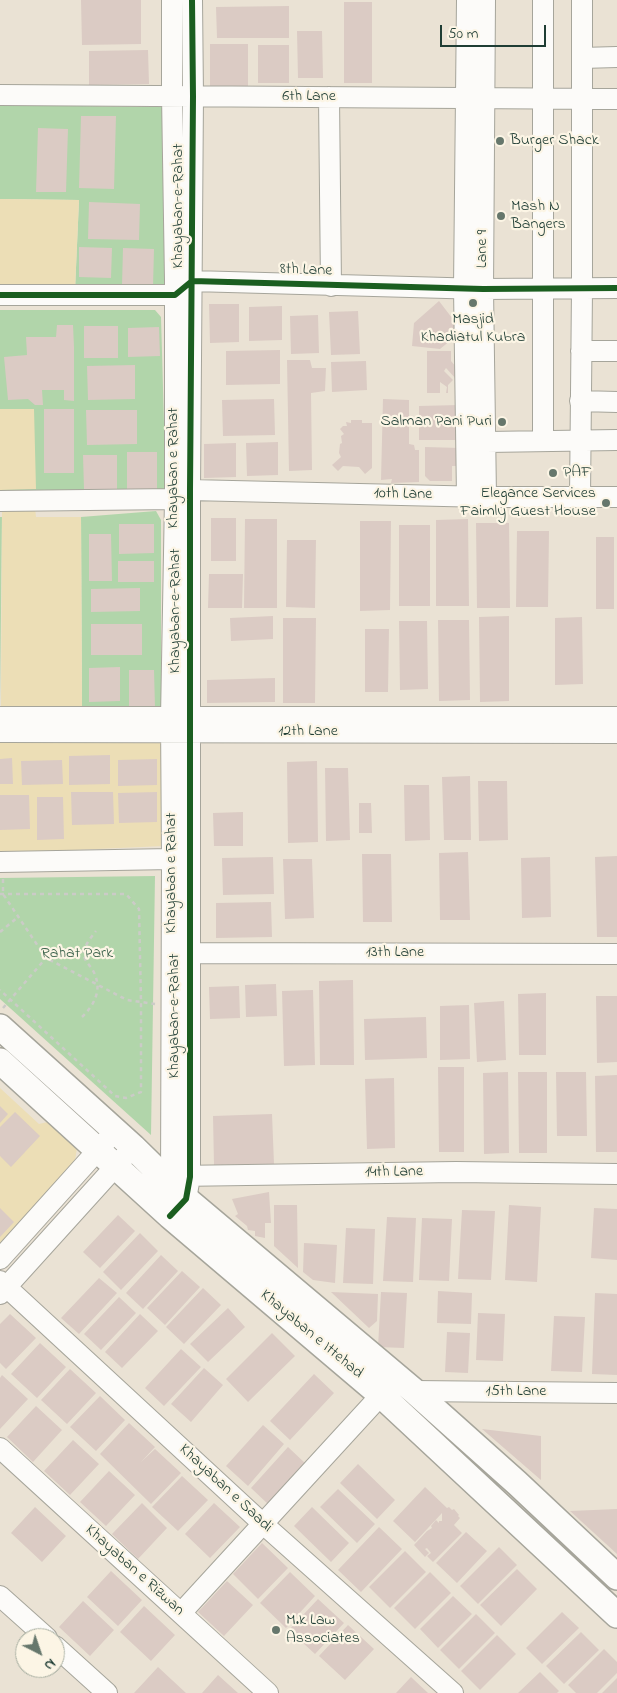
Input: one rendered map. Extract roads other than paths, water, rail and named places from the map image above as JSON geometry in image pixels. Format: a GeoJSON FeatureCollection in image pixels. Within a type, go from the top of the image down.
{"type":"FeatureCollection","features":[{"type":"Feature","properties":{"kind":"main road","name":"Khayaban e Ittehad"},"geometry":{"type":"LineString","coordinates":[[0,1027],[124,1139],[174,1192],[381,1395],[617,1615]]}},
{"type":"Feature","properties":{"kind":"main road","name":"Khayaban e Ittehad"},"geometry":{"type":"LineString","coordinates":[[0,1060],[107,1159],[174,1192],[414,1391],[517,1483],[617,1577]]}},
{"type":"Feature","properties":{"kind":"street","name":"Khayaban e Rahat"},"geometry":{"type":"LineString","coordinates":[[172,0],[175,296],[182,495],[180,725],[172,859],[181,953],[172,1006],[174,1192]]}},
{"type":"Feature","properties":{"kind":"street","name":"Khayaban-e-Rahat"},"geometry":{"type":"LineString","coordinates":[[182,495],[192,282],[192,0]]}},
{"type":"Feature","properties":{"kind":"street"},"geometry":{"type":"LineString","coordinates":[[467,0],[475,98]]}},
{"type":"Feature","properties":{"kind":"street","name":"Lane 9"},"geometry":{"type":"LineString","coordinates":[[477,497],[487,442],[474,288],[475,98],[485,0]]}},
{"type":"Feature","properties":{"kind":"street"},"geometry":{"type":"LineString","coordinates":[[543,0],[543,441]]}},
{"type":"Feature","properties":{"kind":"street"},"geometry":{"type":"LineString","coordinates":[[580,497],[582,0]]}},
{"type":"Feature","properties":{"kind":"street"},"geometry":{"type":"LineString","coordinates":[[582,58],[617,57]]}},
{"type":"Feature","properties":{"kind":"street","name":"6th Lane"},"geometry":{"type":"LineString","coordinates":[[0,95],[617,99]]}},
{"type":"Feature","properties":{"kind":"street"},"geometry":{"type":"LineString","coordinates":[[329,97],[331,286]]}},
{"type":"Feature","properties":{"kind":"street"},"geometry":{"type":"LineString","coordinates":[[0,295],[175,296],[192,282]]}},
{"type":"Feature","properties":{"kind":"street","name":"8th Lane"},"geometry":{"type":"LineString","coordinates":[[192,282],[542,289],[617,288]]}},
{"type":"Feature","properties":{"kind":"street"},"geometry":{"type":"LineString","coordinates":[[474,288],[477,497]]}},
{"type":"Feature","properties":{"kind":"street"},"geometry":{"type":"LineString","coordinates":[[581,351],[617,351]]}},
{"type":"Feature","properties":{"kind":"street"},"geometry":{"type":"LineString","coordinates":[[580,402],[617,402]]}},
{"type":"Feature","properties":{"kind":"street"},"geometry":{"type":"LineString","coordinates":[[487,442],[617,440]]}},
{"type":"Feature","properties":{"kind":"street","name":"10th Lane"},"geometry":{"type":"LineString","coordinates":[[0,501],[182,495],[617,497]]}},
{"type":"Feature","properties":{"kind":"street","name":"12th Lane"},"geometry":{"type":"LineString","coordinates":[[0,717],[180,725],[617,733]]}},
{"type":"Feature","properties":{"kind":"street","name":"12th Lane"},"geometry":{"type":"LineString","coordinates":[[0,732],[180,725],[617,718]]}},
{"type":"Feature","properties":{"kind":"street","name":"Khayaban-e-Rahat"},"geometry":{"type":"LineString","coordinates":[[174,1192],[181,953],[180,725]]}},
{"type":"Feature","properties":{"kind":"street"},"geometry":{"type":"LineString","coordinates":[[1,862],[172,859]]}},
{"type":"Feature","properties":{"kind":"street","name":"13th Lane"},"geometry":{"type":"LineString","coordinates":[[181,953],[617,954]]}},
{"type":"Feature","properties":{"kind":"street"},"geometry":{"type":"LineString","coordinates":[[2,1287],[124,1139]]}},
{"type":"Feature","properties":{"kind":"street"},"geometry":{"type":"LineString","coordinates":[[0,1259],[107,1159]]}},
{"type":"Feature","properties":{"kind":"street","name":"14th Lane"},"geometry":{"type":"LineString","coordinates":[[174,1192],[456,1172],[617,1174]]}},
{"type":"Feature","properties":{"kind":"street","name":"Khayaban e Saadi"},"geometry":{"type":"LineString","coordinates":[[2,1287],[453,1693]]}},
{"type":"Feature","properties":{"kind":"street","name":"15th Lane"},"geometry":{"type":"LineString","coordinates":[[414,1391],[617,1393]]}},
{"type":"Feature","properties":{"kind":"street"},"geometry":{"type":"LineString","coordinates":[[181,1614],[262,1523],[381,1395]]}},
{"type":"Feature","properties":{"kind":"street","name":"Khayaban e Rizwan"},"geometry":{"type":"LineString","coordinates":[[0,1448],[268,1693]]}},
{"type":"Feature","properties":{"kind":"street"},"geometry":{"type":"LineString","coordinates":[[0,1596],[36,1628]]}},
{"type":"Feature","properties":{"kind":"street"},"geometry":{"type":"LineString","coordinates":[[65,1655],[107,1693]]}},
{"type":"Feature","properties":{"kind":"place","name":"Burger Shack"},"geometry":{"type":"Point","coordinates":[500,141]}},
{"type":"Feature","properties":{"kind":"place","name":"Mash N Bangers"},"geometry":{"type":"Point","coordinates":[501,216]}},
{"type":"Feature","properties":{"kind":"place","name":"Masjid Khadiatul Kubra"},"geometry":{"type":"Point","coordinates":[473,303]}},
{"type":"Feature","properties":{"kind":"place","name":"Salman Pani Puri"},"geometry":{"type":"Point","coordinates":[502,422]}},
{"type":"Feature","properties":{"kind":"place","name":"PAF"},"geometry":{"type":"Point","coordinates":[553,473]}},
{"type":"Feature","properties":{"kind":"place","name":"Elegance Services Faimly Guest House"},"geometry":{"type":"Point","coordinates":[606,503]}},
{"type":"Feature","properties":{"kind":"place","name":"M.k Law Associates"},"geometry":{"type":"Point","coordinates":[276,1630]}},
{"type":"Feature","properties":{"kind":"park label","name":"Rahat Park"},"geometry":{"type":"Point","coordinates":[77,954]}}]}
